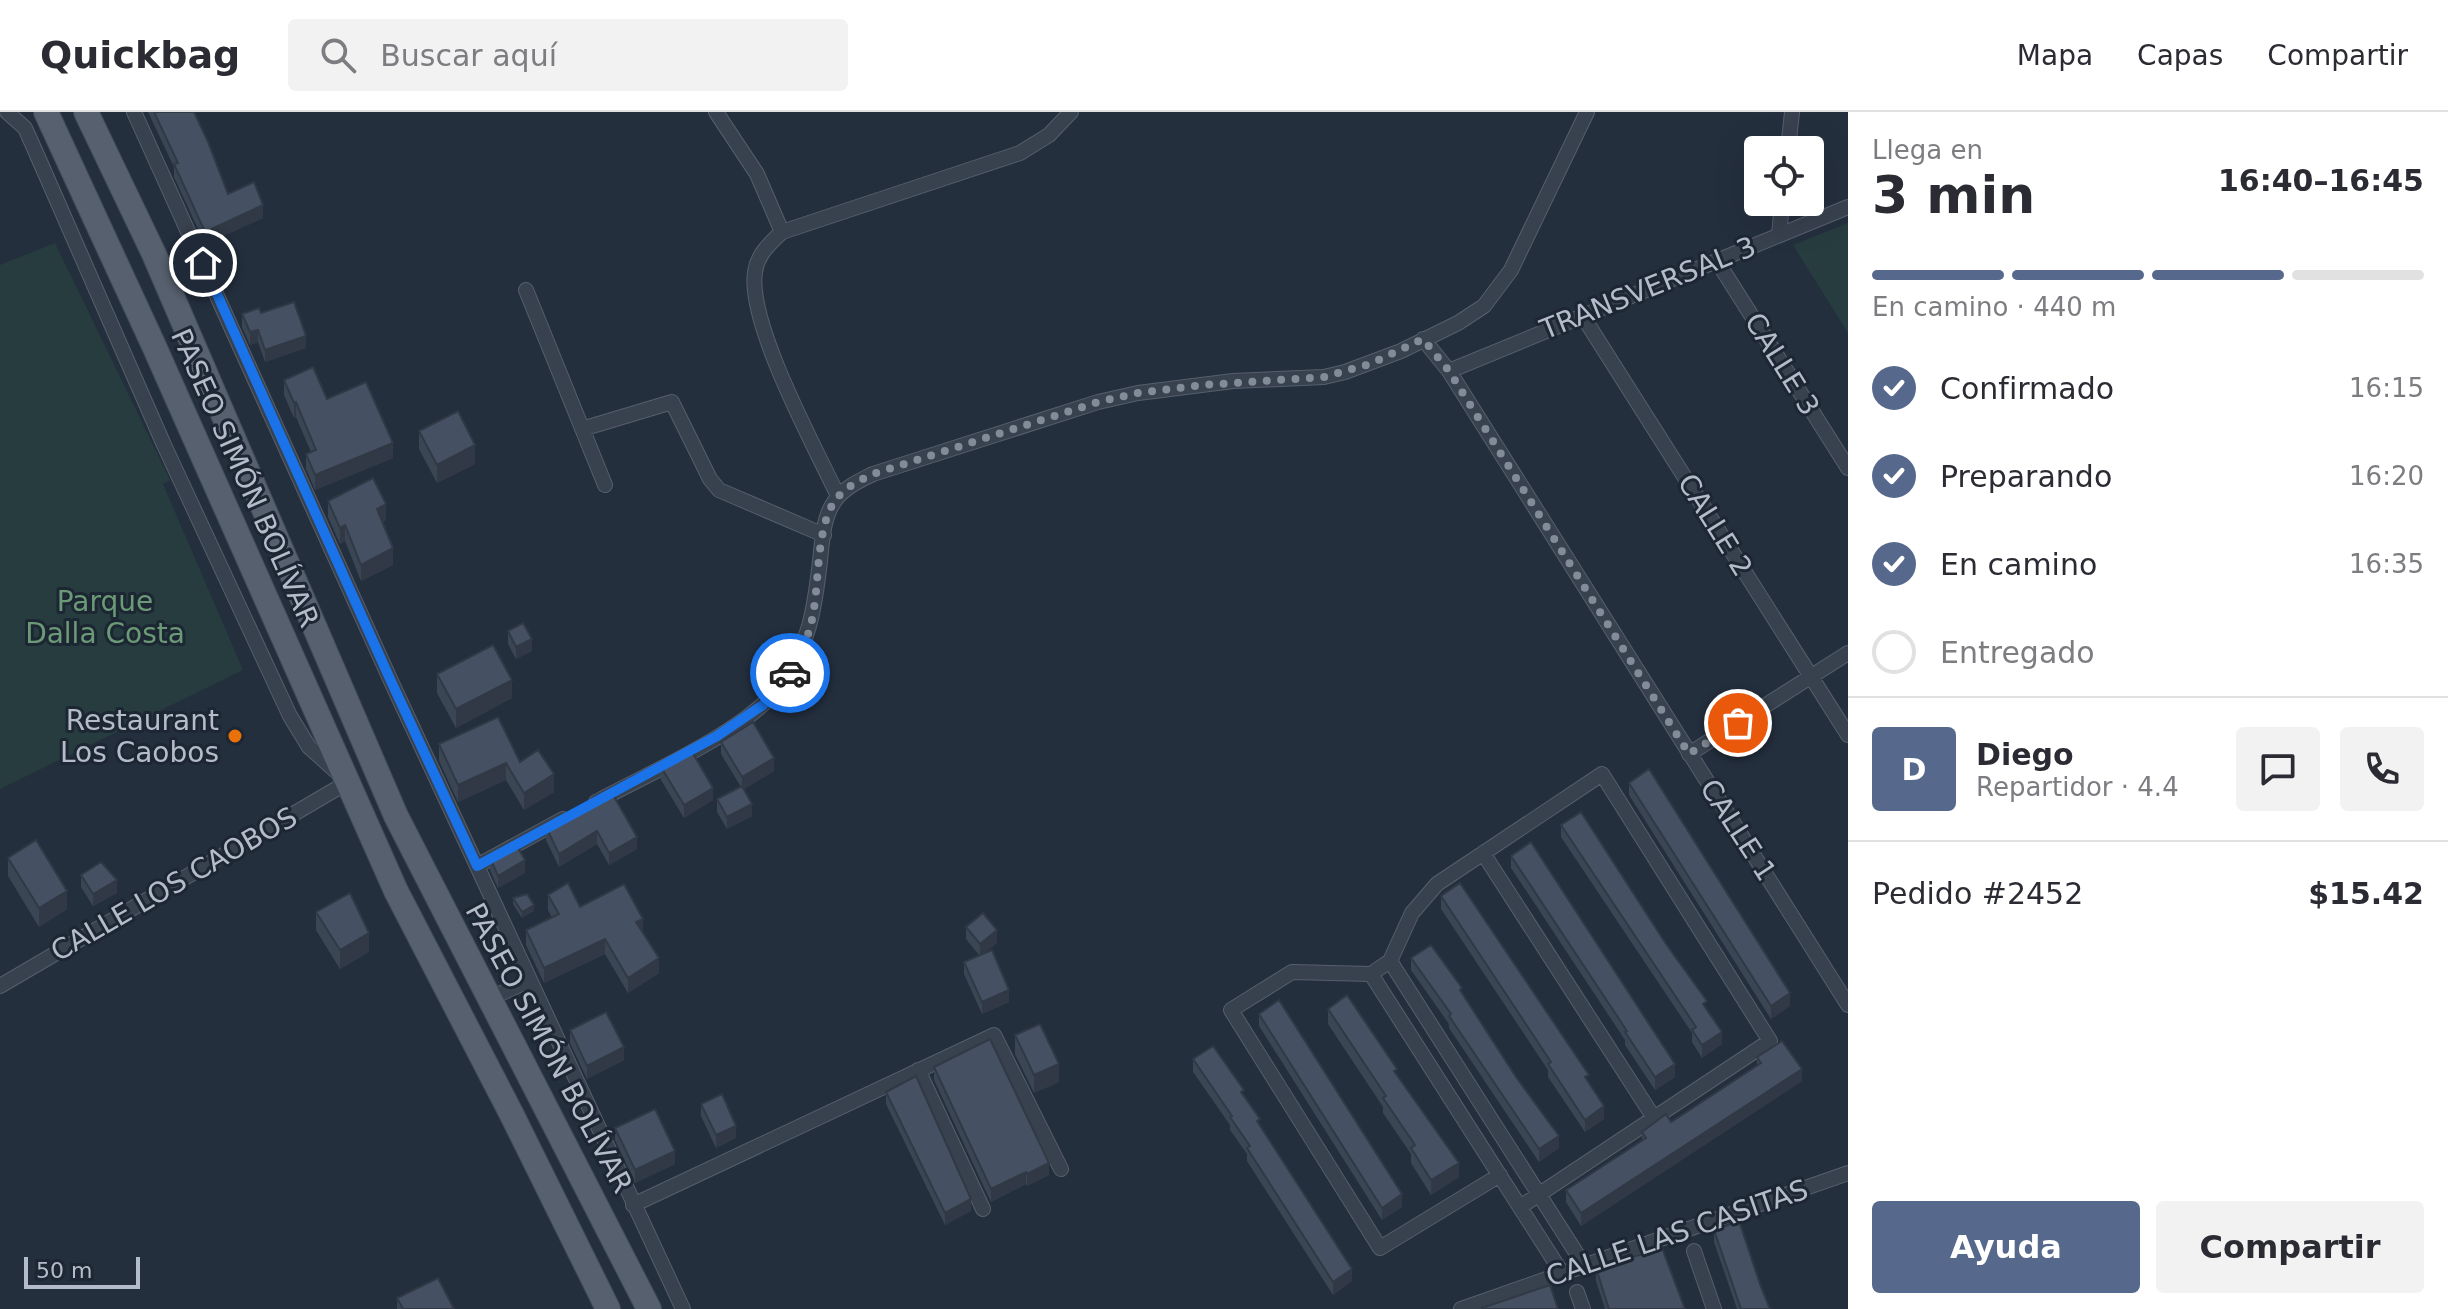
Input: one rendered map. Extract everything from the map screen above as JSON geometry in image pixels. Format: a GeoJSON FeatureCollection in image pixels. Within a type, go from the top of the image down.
{"type":"FeatureCollection","features":[{"type":"Feature","properties":{"kind":"main road","name":"PASEO SIMÓN BOLÍVAR"},"geometry":{"type":"LineString","coordinates":[[86,112],[154,254],[373,766],[423,874],[649,1309]]}},
{"type":"Feature","properties":{"kind":"main road","name":"PASEO SIMÓN BOLÍVAR"},"geometry":{"type":"LineString","coordinates":[[46,114],[154,346],[403,904],[519,1128],[604,1304]]}},
{"type":"Feature","properties":{"kind":"main road"},"geometry":{"type":"LineString","coordinates":[[348,782],[373,766]]}},
{"type":"Feature","properties":{"kind":"street"},"geometry":{"type":"LineString","coordinates":[[7,112],[25,128],[46,114]]}},
{"type":"Feature","properties":{"kind":"street","name":"PASEO SIMÓN BOLÍVAR"},"geometry":{"type":"LineString","coordinates":[[134,112],[390,679],[683,1309]]}},
{"type":"Feature","properties":{"kind":"street"},"geometry":{"type":"LineString","coordinates":[[716,112],[757,174],[782,232]]}},
{"type":"Feature","properties":{"kind":"street"},"geometry":{"type":"LineString","coordinates":[[838,496],[774,361],[754,286],[758,262],[770,242],[782,232],[1020,153],[1049,135],[1071,112]]}},
{"type":"Feature","properties":{"kind":"street"},"geometry":{"type":"LineString","coordinates":[[477,866],[717,736],[774,695],[794,666],[810,627],[830,508],[838,496],[856,483],[873,474],[1098,402],[1138,393],[1203,385],[1324,377],[1370,364],[1473,314],[1493,297],[1517,258],[1587,112]]}},
{"type":"Feature","properties":{"kind":"street"},"geometry":{"type":"LineString","coordinates":[[1789,136],[1792,112]]}},
{"type":"Feature","properties":{"kind":"street","name":"PASEO SIMÓN BOLÍVAR"},"geometry":{"type":"LineString","coordinates":[[25,128],[164,445],[290,716],[309,747],[348,782]]}},
{"type":"Feature","properties":{"kind":"street","name":"TRANSVERSAL 3"},"geometry":{"type":"LineString","coordinates":[[1449,371],[1848,207]]}},
{"type":"Feature","properties":{"kind":"street"},"geometry":{"type":"LineString","coordinates":[[1779,235],[1781,216]]}},
{"type":"Feature","properties":{"kind":"street","name":"CALLE 3"},"geometry":{"type":"LineString","coordinates":[[1717,261],[1848,468]]}},
{"type":"Feature","properties":{"kind":"street"},"geometry":{"type":"LineString","coordinates":[[526,290],[605,485]]}},
{"type":"Feature","properties":{"kind":"street","name":"CALLE 2"},"geometry":{"type":"LineString","coordinates":[[1582,315],[1848,735]]}},
{"type":"Feature","properties":{"kind":"street","name":"CALLE 1"},"geometry":{"type":"LineString","coordinates":[[1423,339],[1449,371],[1848,1005]]}},
{"type":"Feature","properties":{"kind":"street"},"geometry":{"type":"LineString","coordinates":[[582,429],[672,402],[710,479],[719,490],[824,535]]}},
{"type":"Feature","properties":{"kind":"street"},"geometry":{"type":"LineString","coordinates":[[1689,754],[1848,653]]}},
{"type":"Feature","properties":{"kind":"street"},"geometry":{"type":"LineString","coordinates":[[1500,1175],[1380,1248],[1231,1010],[1292,972],[1371,974],[1390,961],[1420,901],[1437,884],[1602,774],[1770,1041],[1520,1207]]}},
{"type":"Feature","properties":{"kind":"street","name":"CALLE LOS CAOBOS"},"geometry":{"type":"LineString","coordinates":[[0,986],[348,782]]}},
{"type":"Feature","properties":{"kind":"street"},"geometry":{"type":"LineString","coordinates":[[1483,853],[1654,1118]]}},
{"type":"Feature","properties":{"kind":"street"},"geometry":{"type":"LineString","coordinates":[[1390,961],[1584,1265]]}},
{"type":"Feature","properties":{"kind":"street"},"geometry":{"type":"LineString","coordinates":[[1371,974],[1562,1273]]}},
{"type":"Feature","properties":{"kind":"street"},"geometry":{"type":"LineString","coordinates":[[489,999],[530,980]]}},
{"type":"Feature","properties":{"kind":"street"},"geometry":{"type":"LineString","coordinates":[[633,1205],[994,1035],[1061,1169]]}},
{"type":"Feature","properties":{"kind":"street"},"geometry":{"type":"LineString","coordinates":[[918,1070],[983,1209]]}},
{"type":"Feature","properties":{"kind":"street","name":"CALLE LAS CASITAS"},"geometry":{"type":"LineString","coordinates":[[1461,1309],[1848,1173]]}},
{"type":"Feature","properties":{"kind":"street"},"geometry":{"type":"LineString","coordinates":[[1694,1251],[1714,1309]]}},
{"type":"Feature","properties":{"kind":"street"},"geometry":{"type":"LineString","coordinates":[[1577,1292],[1583,1309]]}},
{"type":"Feature","properties":{"kind":"green space"},"geometry":{"type":"Polygon","coordinates":[[[1848,223],[1848,333],[1793,245],[1848,223]]]}},
{"type":"Feature","properties":{"kind":"green space","name":"Parque Dalla Costa"},"geometry":{"type":"Polygon","coordinates":[[[55,243],[170,480],[163,484],[243,670],[0,789],[0,265],[55,243]]]}},
{"type":"Feature","properties":{"kind":"building"},"geometry":{"type":"Polygon","coordinates":[[[154,112],[194,112],[228,194],[254,182],[263,205],[205,232],[154,112]]]}},
{"type":"Feature","properties":{"kind":"building"},"geometry":{"type":"Polygon","coordinates":[[[294,302],[306,336],[265,350],[258,330],[250,332],[242,314],[259,308],[261,313],[294,302]]]}},
{"type":"Feature","properties":{"kind":"building"},"geometry":{"type":"Polygon","coordinates":[[[313,367],[327,399],[366,382],[393,443],[315,475],[306,454],[316,450],[284,380],[313,367]]]}},
{"type":"Feature","properties":{"kind":"building"},"geometry":{"type":"Polygon","coordinates":[[[458,411],[475,445],[437,465],[419,431],[458,411]]]}},
{"type":"Feature","properties":{"kind":"building"},"geometry":{"type":"Polygon","coordinates":[[[373,478],[386,504],[377,509],[393,548],[361,565],[345,525],[340,528],[328,501],[373,478]]]}},
{"type":"Feature","properties":{"kind":"building"},"geometry":{"type":"Polygon","coordinates":[[[523,623],[532,639],[516,647],[508,631],[523,623]]]}},
{"type":"Feature","properties":{"kind":"building"},"geometry":{"type":"Polygon","coordinates":[[[493,645],[512,680],[456,709],[437,674],[493,645]]]}},
{"type":"Feature","properties":{"kind":"building"},"geometry":{"type":"Polygon","coordinates":[[[498,717],[520,762],[538,750],[554,774],[524,793],[506,763],[458,785],[439,744],[498,717]]]}},
{"type":"Feature","properties":{"kind":"building"},"geometry":{"type":"Polygon","coordinates":[[[753,722],[774,758],[742,777],[721,742],[753,722]]]}},
{"type":"Feature","properties":{"kind":"building"},"geometry":{"type":"Polygon","coordinates":[[[691,750],[713,788],[684,805],[661,767],[691,750]]]}},
{"type":"Feature","properties":{"kind":"building"},"geometry":{"type":"Polygon","coordinates":[[[1649,769],[1790,993],[1771,1006],[1629,783],[1649,769]]]}},
{"type":"Feature","properties":{"kind":"building"},"geometry":{"type":"Polygon","coordinates":[[[742,786],[752,804],[727,817],[717,799],[742,786]]]}},
{"type":"Feature","properties":{"kind":"building"},"geometry":{"type":"Polygon","coordinates":[[[612,793],[637,837],[609,853],[597,831],[559,854],[546,827],[612,793]]]}},
{"type":"Feature","properties":{"kind":"building"},"geometry":{"type":"Polygon","coordinates":[[[1581,812],[1666,944],[1707,1001],[1703,1004],[1722,1032],[1702,1045],[1692,1030],[1696,1027],[1561,825],[1581,812]]]}},
{"type":"Feature","properties":{"kind":"building"},"geometry":{"type":"Polygon","coordinates":[[[36,840],[67,891],[39,908],[8,858],[36,840]]]}},
{"type":"Feature","properties":{"kind":"building"},"geometry":{"type":"Polygon","coordinates":[[[1531,842],[1675,1064],[1655,1077],[1511,856],[1531,842]]]}},
{"type":"Feature","properties":{"kind":"building"},"geometry":{"type":"Polygon","coordinates":[[[516,844],[525,860],[498,876],[490,858],[516,844]]]}},
{"type":"Feature","properties":{"kind":"building"},"geometry":{"type":"Polygon","coordinates":[[[101,862],[117,880],[93,894],[81,875],[101,862]]]}},
{"type":"Feature","properties":{"kind":"building"},"geometry":{"type":"Polygon","coordinates":[[[568,883],[580,907],[624,884],[643,919],[636,922],[659,958],[628,978],[605,939],[544,968],[526,930],[559,914],[548,895],[568,883]]]}},
{"type":"Feature","properties":{"kind":"building"},"geometry":{"type":"Polygon","coordinates":[[[1460,883],[1589,1075],[1585,1077],[1604,1106],[1585,1120],[1548,1064],[1551,1062],[1441,896],[1460,883]]]}},
{"type":"Feature","properties":{"kind":"building"},"geometry":{"type":"Polygon","coordinates":[[[350,893],[369,933],[340,950],[316,912],[350,893]]]}},
{"type":"Feature","properties":{"kind":"building"},"geometry":{"type":"Polygon","coordinates":[[[527,894],[534,905],[522,912],[513,898],[527,894]]]}},
{"type":"Feature","properties":{"kind":"building"},"geometry":{"type":"Polygon","coordinates":[[[983,913],[997,930],[980,944],[966,927],[983,913]]]}},
{"type":"Feature","properties":{"kind":"building"},"geometry":{"type":"Polygon","coordinates":[[[1431,945],[1462,988],[1460,990],[1516,1077],[1559,1136],[1539,1149],[1411,958],[1431,945]]]}},
{"type":"Feature","properties":{"kind":"building"},"geometry":{"type":"Polygon","coordinates":[[[992,950],[1009,990],[982,1002],[964,962],[992,950]]]}},
{"type":"Feature","properties":{"kind":"building"},"geometry":{"type":"Polygon","coordinates":[[[1347,995],[1397,1069],[1394,1071],[1459,1163],[1431,1180],[1411,1148],[1415,1145],[1383,1098],[1386,1096],[1328,1009],[1347,995]]]}},
{"type":"Feature","properties":{"kind":"building"},"geometry":{"type":"Polygon","coordinates":[[[1279,1000],[1402,1194],[1382,1208],[1259,1014],[1279,1000]]]}},
{"type":"Feature","properties":{"kind":"building"},"geometry":{"type":"Polygon","coordinates":[[[606,1012],[624,1047],[587,1066],[570,1030],[606,1012]]]}},
{"type":"Feature","properties":{"kind":"building"},"geometry":{"type":"Polygon","coordinates":[[[1040,1024],[1059,1064],[1034,1075],[1015,1035],[1040,1024]]]}},
{"type":"Feature","properties":{"kind":"building"},"geometry":{"type":"Polygon","coordinates":[[[990,1039],[1049,1163],[991,1189],[934,1067],[990,1039]]]}},
{"type":"Feature","properties":{"kind":"building"},"geometry":{"type":"Polygon","coordinates":[[[1782,1041],[1802,1069],[1581,1213],[1566,1190],[1646,1138],[1642,1132],[1666,1114],[1671,1122],[1761,1063],[1757,1057],[1782,1041]]]}},
{"type":"Feature","properties":{"kind":"building"},"geometry":{"type":"Polygon","coordinates":[[[1213,1046],[1244,1090],[1241,1092],[1260,1119],[1257,1121],[1352,1269],[1333,1282],[1247,1148],[1250,1146],[1232,1116],[1193,1059],[1213,1046]]]}},
{"type":"Feature","properties":{"kind":"building"},"geometry":{"type":"Polygon","coordinates":[[[916,1076],[971,1199],[945,1213],[886,1092],[916,1076]]]}},
{"type":"Feature","properties":{"kind":"building"},"geometry":{"type":"Polygon","coordinates":[[[722,1094],[736,1126],[716,1135],[701,1104],[722,1094]]]}},
{"type":"Feature","properties":{"kind":"building"},"geometry":{"type":"Polygon","coordinates":[[[655,1109],[675,1151],[635,1170],[615,1128],[655,1109]]]}},
{"type":"Feature","properties":{"kind":"building"},"geometry":{"type":"Polygon","coordinates":[[[1739,1221],[1770,1309],[1741,1309],[1714,1230],[1739,1221]]]}},
{"type":"Feature","properties":{"kind":"building"},"geometry":{"type":"Polygon","coordinates":[[[1662,1248],[1685,1309],[1609,1309],[1596,1268],[1662,1248]]]}},
{"type":"Feature","properties":{"kind":"building"},"geometry":{"type":"Polygon","coordinates":[[[438,1278],[454,1309],[403,1309],[397,1298],[438,1278]]]}},
{"type":"Feature","properties":{"kind":"building"},"geometry":{"type":"Polygon","coordinates":[[[1550,1285],[1558,1309],[1482,1309],[1482,1308],[1550,1285]]]}},
{"type":"Feature","properties":{"kind":"way so far"},"geometry":{"type":"LineString","coordinates":[[790,673],[810,627],[830,508],[838,496],[873,474],[1098,402],[1138,393],[1233,381],[1324,377],[1370,364],[1423,339],[1449,371],[1689,754],[1738,723]]}},
{"type":"Feature","properties":{"kind":"place","name":"Restaurant Los Caobos"},"geometry":{"type":"Point","coordinates":[235,736]}},
{"type":"Feature","properties":{"kind":"route"},"geometry":{"type":"LineString","coordinates":[[203,263],[477,866],[743,720],[774,695],[790,673]]}}]}
